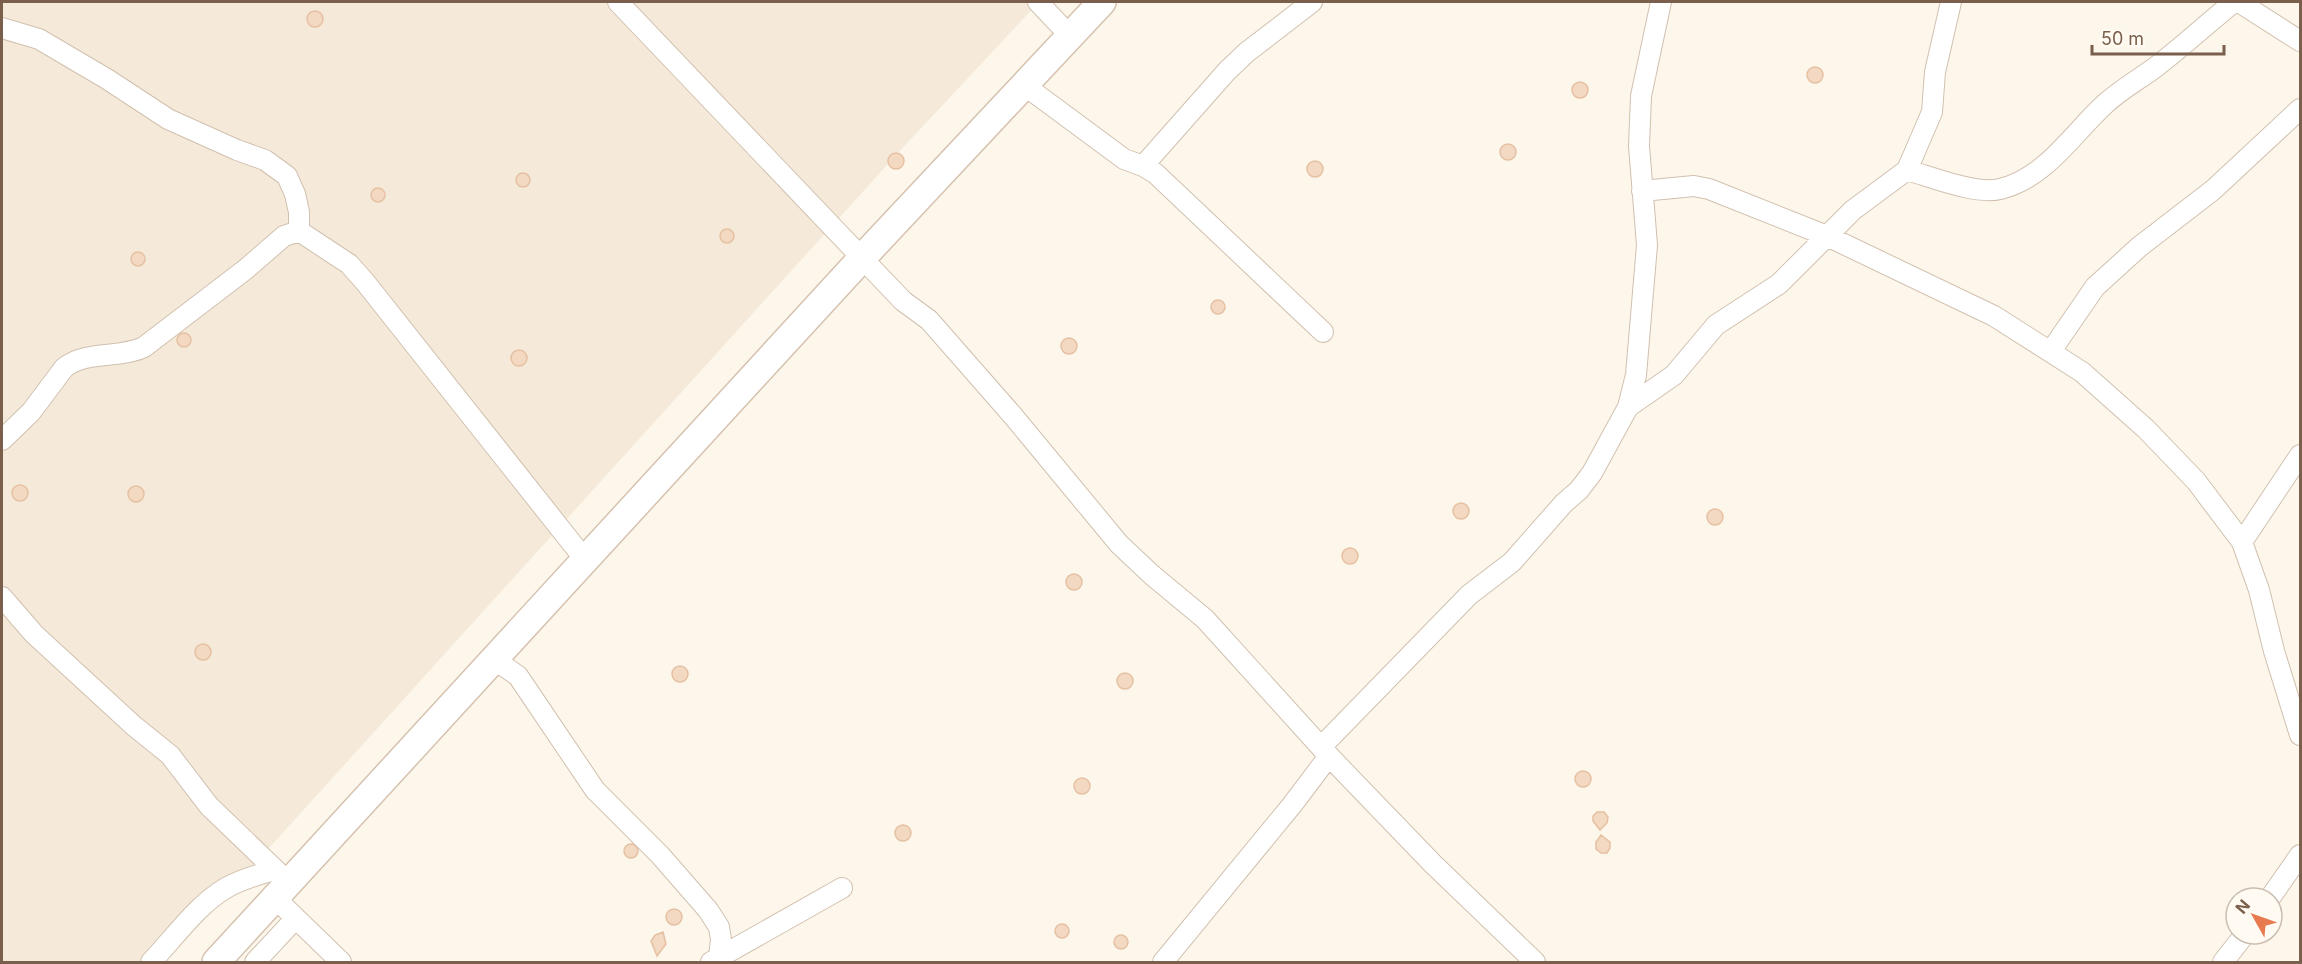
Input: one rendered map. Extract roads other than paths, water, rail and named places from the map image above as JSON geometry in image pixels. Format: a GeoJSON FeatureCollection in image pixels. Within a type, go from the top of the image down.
{"type":"FeatureCollection","features":[{"type":"Feature","properties":{"kind":"street"},"geometry":{"type":"LineString","coordinates":[[618,2],[903,301],[920,312],[937,328],[1119,544],[1205,619],[1325,751],[1464,895],[1535,963]]}},
{"type":"Feature","properties":{"kind":"street"},"geometry":{"type":"LineString","coordinates":[[1038,2],[1070,36]]}},
{"type":"Feature","properties":{"kind":"street"},"geometry":{"type":"LineString","coordinates":[[216,963],[279,884],[495,660],[863,257],[1102,2]]}},
{"type":"Feature","properties":{"kind":"street"},"geometry":{"type":"LineString","coordinates":[[1143,166],[1234,64],[1312,2]]}},
{"type":"Feature","properties":{"kind":"street"},"geometry":{"type":"LineString","coordinates":[[1163,963],[1292,805],[1325,751],[1469,595],[1512,562],[1579,490],[1592,473],[1629,407],[1636,375],[1646,276],[1647,245],[1640,146],[1641,96],[1660,2]]}},
{"type":"Feature","properties":{"kind":"street"},"geometry":{"type":"LineString","coordinates":[[1629,407],[1674,375],[1716,325],[1779,284],[1853,210],[1907,170],[1932,112],[1935,72],[1951,2]]}},
{"type":"Feature","properties":{"kind":"street"},"geometry":{"type":"LineString","coordinates":[[1907,170],[1974,189],[2002,189],[2019,181],[2052,159],[2106,103],[2157,66],[2234,2]]}},
{"type":"Feature","properties":{"kind":"street"},"geometry":{"type":"LineString","coordinates":[[2239,2],[2301,41]]}},
{"type":"Feature","properties":{"kind":"street"},"geometry":{"type":"LineString","coordinates":[[2,28],[39,39],[107,79],[168,119],[237,150],[266,160],[287,176],[297,203],[299,231]]}},
{"type":"Feature","properties":{"kind":"street"},"geometry":{"type":"LineString","coordinates":[[1024,86],[1124,159],[1155,173],[1323,332]]}},
{"type":"Feature","properties":{"kind":"street"},"geometry":{"type":"LineString","coordinates":[[2051,351],[2095,287],[2139,247],[2213,190],[2301,109]]}},
{"type":"Feature","properties":{"kind":"street"},"geometry":{"type":"LineString","coordinates":[[1642,191],[1694,186],[1709,189],[1827,236],[1994,316],[2082,372],[2146,429],[2196,481],[2242,542],[2259,590],[2274,651],[2301,735]]}},
{"type":"Feature","properties":{"kind":"street"},"geometry":{"type":"LineString","coordinates":[[299,231],[349,264],[365,282],[586,561]]}},
{"type":"Feature","properties":{"kind":"street"},"geometry":{"type":"LineString","coordinates":[[2,440],[31,412],[70,363],[79,359],[134,352],[144,347],[284,236],[299,231]]}},
{"type":"Feature","properties":{"kind":"street"},"geometry":{"type":"LineString","coordinates":[[2242,542],[2301,455]]}},
{"type":"Feature","properties":{"kind":"street"},"geometry":{"type":"LineString","coordinates":[[2,597],[34,634],[134,726],[170,755],[209,806],[279,884],[296,918],[341,963]]}},
{"type":"Feature","properties":{"kind":"street"},"geometry":{"type":"LineString","coordinates":[[495,660],[518,675],[595,789],[660,855],[708,910],[719,927],[721,940],[715,959]]}},
{"type":"Feature","properties":{"kind":"street"},"geometry":{"type":"LineString","coordinates":[[2279,886],[2301,855]]}},
{"type":"Feature","properties":{"kind":"street"},"geometry":{"type":"LineString","coordinates":[[151,963],[200,909],[221,891],[241,881],[279,884]]}},
{"type":"Feature","properties":{"kind":"street"},"geometry":{"type":"LineString","coordinates":[[715,959],[842,888]]}},
{"type":"Feature","properties":{"kind":"street"},"geometry":{"type":"LineString","coordinates":[[255,963],[296,918]]}},
{"type":"Feature","properties":{"kind":"street"},"geometry":{"type":"LineString","coordinates":[[2223,963],[2236,946]]}}]}
